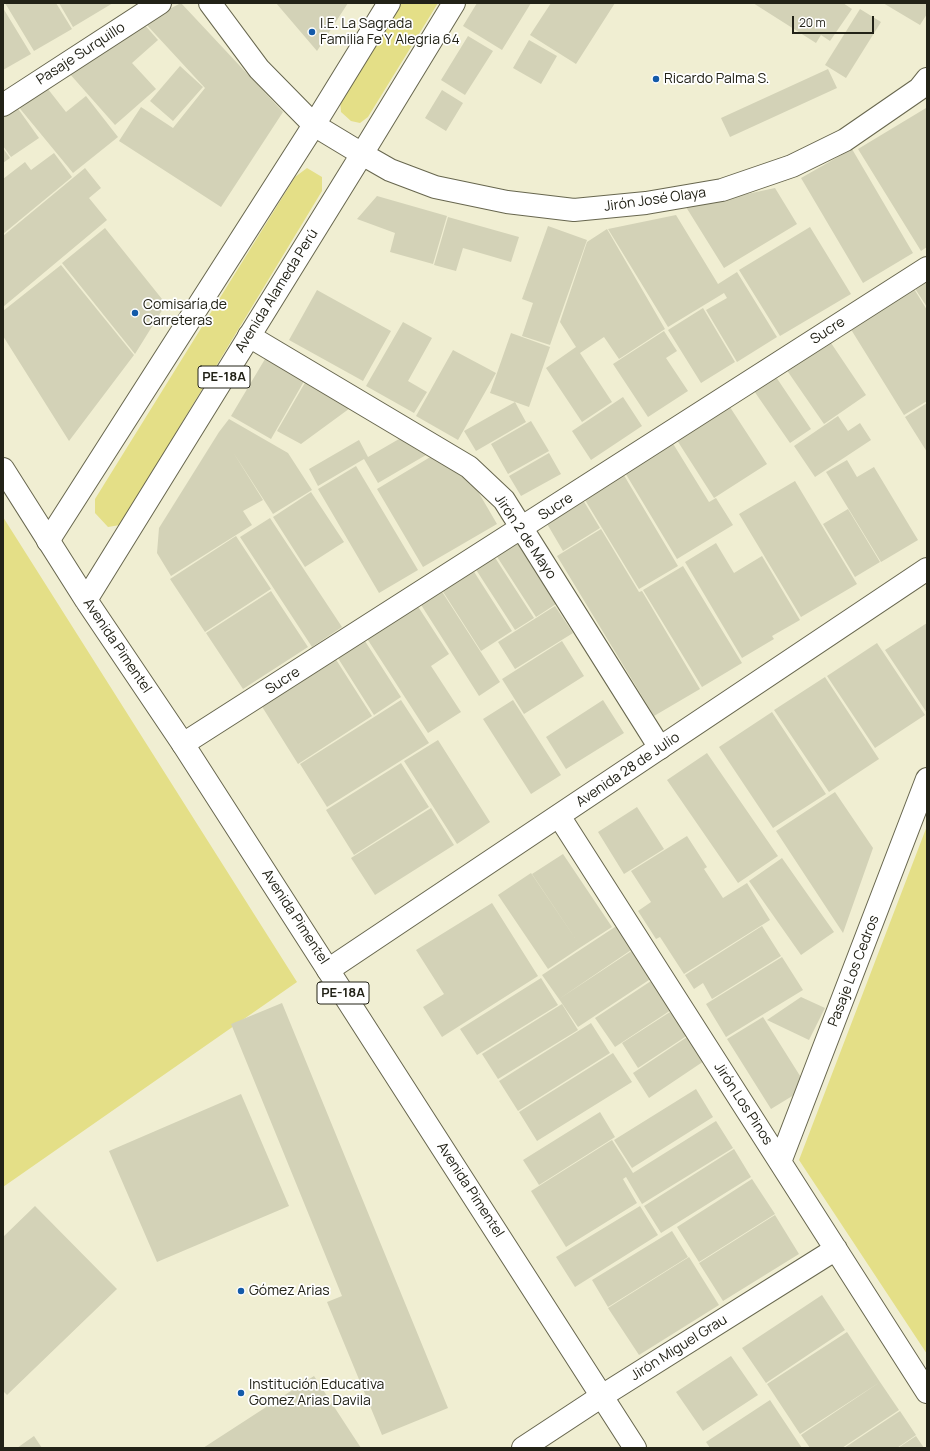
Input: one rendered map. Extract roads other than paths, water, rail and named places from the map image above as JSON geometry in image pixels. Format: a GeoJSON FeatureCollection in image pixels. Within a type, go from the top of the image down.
{"type":"FeatureCollection","features":[{"type":"Feature","properties":{"kind":"main road","name":"Pasaje Surquillo"},"geometry":{"type":"LineString","coordinates":[[3,105],[160,3]]}},
{"type":"Feature","properties":{"kind":"main road","name":"Jirón José Olaya"},"geometry":{"type":"LineString","coordinates":[[210,3],[259,69],[314,125],[390,170],[435,187],[507,202],[574,210],[646,203],[722,190],[792,166],[845,140],[924,90]]}},
{"type":"Feature","properties":{"kind":"main road"},"geometry":{"type":"LineString","coordinates":[[48,541],[314,125],[389,3]]}},
{"type":"Feature","properties":{"kind":"main road","name":"Avenida Alameda Perú"},"geometry":{"type":"LineString","coordinates":[[86,600],[454,3]]}},
{"type":"Feature","properties":{"kind":"main road","name":"Sucre"},"geometry":{"type":"LineString","coordinates":[[183,744],[927,268]]}},
{"type":"Feature","properties":{"kind":"main road","name":"Jirón 2 de Mayo"},"geometry":{"type":"LineString","coordinates":[[249,336],[469,467],[504,500],[660,748]]}},
{"type":"Feature","properties":{"kind":"main road","name":"Avenida Pimentel"},"geometry":{"type":"LineString","coordinates":[[3,469],[86,600],[183,744],[635,1448]]}},
{"type":"Feature","properties":{"kind":"main road","name":"Avenida 28 de Julio"},"geometry":{"type":"LineString","coordinates":[[328,970],[927,570]]}},
{"type":"Feature","properties":{"kind":"main road","name":"Pasaje Los Cedros"},"geometry":{"type":"LineString","coordinates":[[780,1162],[927,779]]}},
{"type":"Feature","properties":{"kind":"main road","name":"Jirón Los Pinos"},"geometry":{"type":"LineString","coordinates":[[558,816],[927,1392]]}},
{"type":"Feature","properties":{"kind":"main road","name":"Jirón Miguel Grau"},"geometry":{"type":"LineString","coordinates":[[523,1448],[602,1396],[836,1249]]}},
{"type":"Feature","properties":{"kind":"place","name":"I.E. La Sagrada Familia Fe Y Alegria 64"},"geometry":{"type":"Point","coordinates":[312,32]}},
{"type":"Feature","properties":{"kind":"place","name":"Ricardo Palma S."},"geometry":{"type":"Point","coordinates":[656,79]}},
{"type":"Feature","properties":{"kind":"place","name":"Comisaría de Carreteras"},"geometry":{"type":"Point","coordinates":[135,313]}},
{"type":"Feature","properties":{"kind":"place","name":"Gómez Arias"},"geometry":{"type":"Point","coordinates":[241,1291]}},
{"type":"Feature","properties":{"kind":"place","name":"Institución Educativa Gomez Arias Davila"},"geometry":{"type":"Point","coordinates":[241,1393]}}]}
